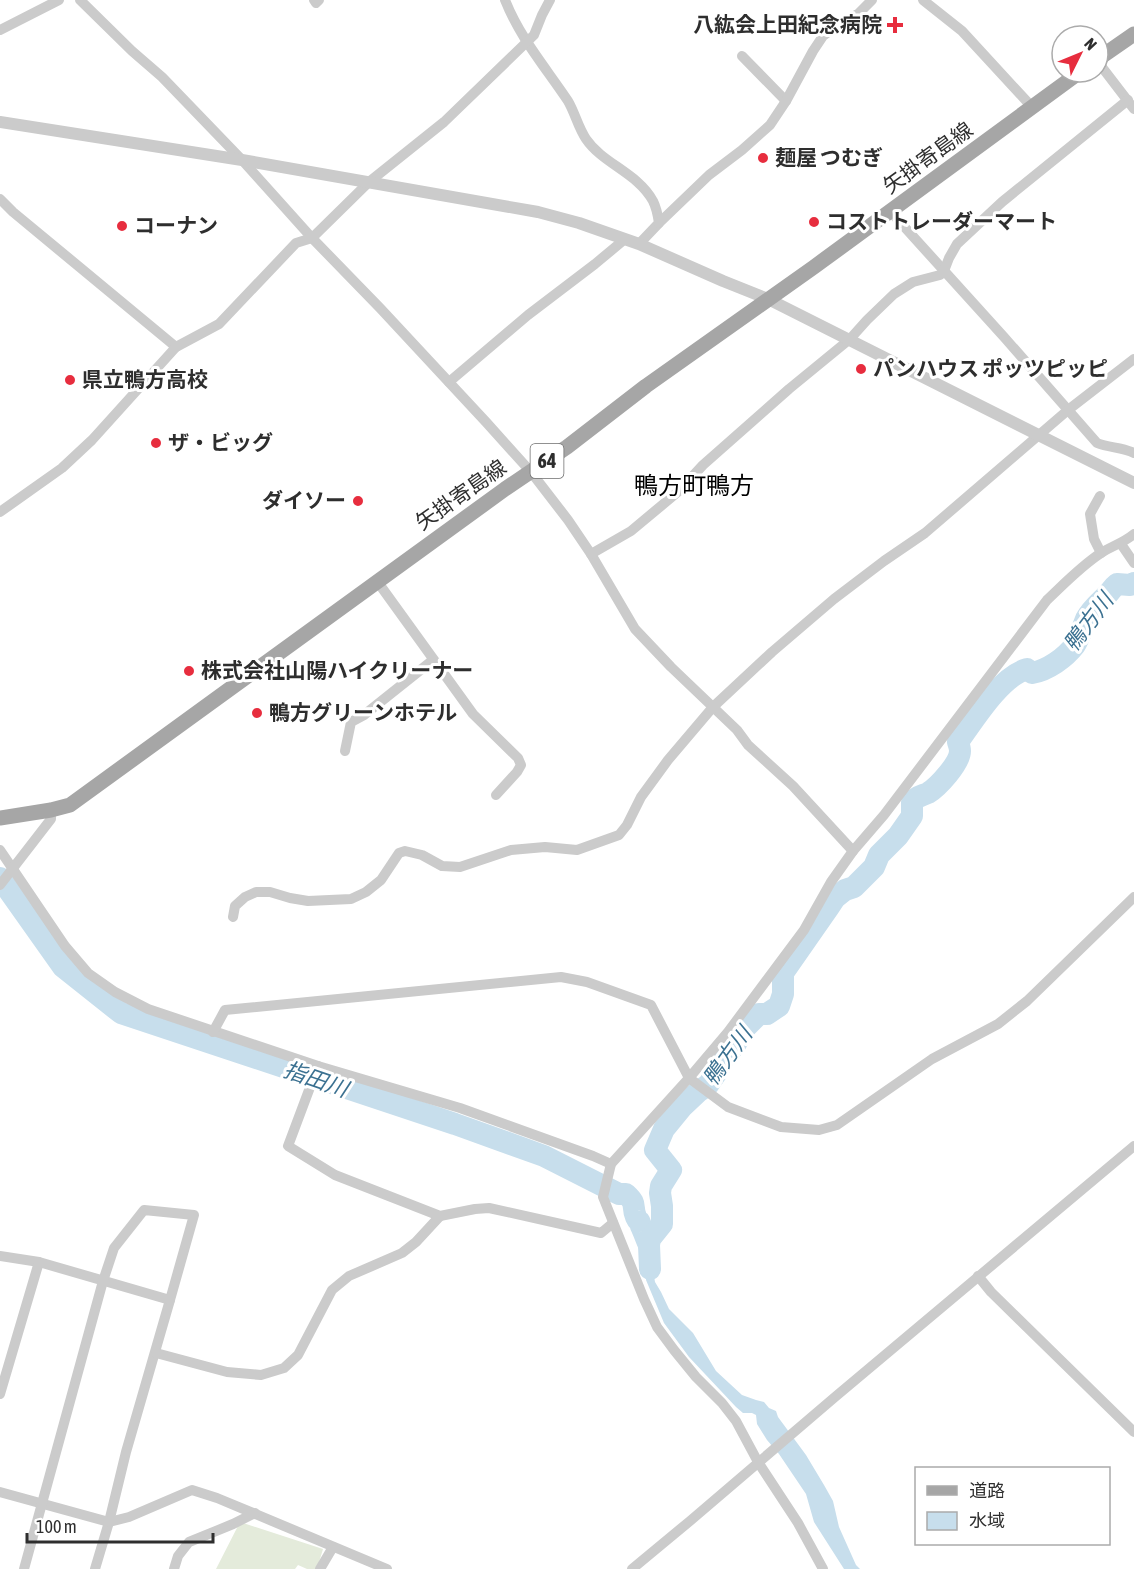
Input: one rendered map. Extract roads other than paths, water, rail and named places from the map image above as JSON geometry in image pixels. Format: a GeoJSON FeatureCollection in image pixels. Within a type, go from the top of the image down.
{"type":"FeatureCollection","features":[{"type":"Feature","properties":{"kind":"main road"},"geometry":{"type":"LineString","coordinates":[[1110,52],[1134,34]]}},
{"type":"Feature","properties":{"kind":"main road","name":"矢掛寄島線"},"geometry":{"type":"LineString","coordinates":[[0,818],[70,805],[377,581],[567,447],[646,386],[1064,84]]}},
{"type":"Feature","properties":{"kind":"street"},"geometry":{"type":"LineString","coordinates":[[0,30],[59,0]]}},
{"type":"Feature","properties":{"kind":"street"},"geometry":{"type":"LineString","coordinates":[[80,0],[162,77],[242,160],[531,472],[591,554],[635,629],[671,667],[738,730],[748,745],[793,786],[853,851]]}},
{"type":"Feature","properties":{"kind":"street"},"geometry":{"type":"LineString","coordinates":[[314,0],[316,3],[319,0]]}},
{"type":"Feature","properties":{"kind":"street"},"geometry":{"type":"LineString","coordinates":[[505,0],[526,43],[570,104],[585,137],[597,153],[639,183],[653,200],[659,223]]}},
{"type":"Feature","properties":{"kind":"street"},"geometry":{"type":"LineString","coordinates":[[0,512],[62,468],[92,440],[176,347],[219,324],[296,243],[312,238],[369,182],[444,122],[534,35],[550,0]]}},
{"type":"Feature","properties":{"kind":"street"},"geometry":{"type":"LineString","coordinates":[[639,244],[709,175],[770,125],[823,36],[858,14],[872,0]]}},
{"type":"Feature","properties":{"kind":"street"},"geometry":{"type":"LineString","coordinates":[[923,0],[962,31],[1032,107]]}},
{"type":"Feature","properties":{"kind":"street"},"geometry":{"type":"LineString","coordinates":[[742,56],[786,101]]}},
{"type":"Feature","properties":{"kind":"street"},"geometry":{"type":"LineString","coordinates":[[591,554],[632,531],[679,491],[712,457],[850,339],[894,294],[913,282],[940,275],[957,244],[1002,202],[1131,104],[1110,77]]}},
{"type":"Feature","properties":{"kind":"street"},"geometry":{"type":"LineString","coordinates":[[0,122],[369,182],[538,212],[579,223],[639,244],[768,299],[1134,483]]}},
{"type":"Feature","properties":{"kind":"street"},"geometry":{"type":"LineString","coordinates":[[0,199],[176,347]]}},
{"type":"Feature","properties":{"kind":"street"},"geometry":{"type":"LineString","coordinates":[[890,211],[1097,442],[1134,453]]}},
{"type":"Feature","properties":{"kind":"street"},"geometry":{"type":"LineString","coordinates":[[449,382],[528,315],[625,239]]}},
{"type":"Feature","properties":{"kind":"street"},"geometry":{"type":"LineString","coordinates":[[233,916],[235,906],[245,897],[256,892],[270,892],[308,901],[351,899],[366,892],[381,880],[399,853],[405,851],[422,855],[442,866],[460,867],[511,850],[544,847],[577,849],[602,842],[619,834],[627,825],[641,797],[668,760],[713,707],[772,652],[834,599],[926,533],[1068,410],[1134,359]]}},
{"type":"Feature","properties":{"kind":"street"},"geometry":{"type":"LineString","coordinates":[[1100,496],[1090,514],[1094,539],[1101,553]]}},
{"type":"Feature","properties":{"kind":"street"},"geometry":{"type":"LineString","coordinates":[[823,1569],[798,1523],[758,1462],[736,1421],[696,1377],[657,1327],[603,1197],[611,1169],[693,1081],[804,930],[831,882],[853,851],[884,815],[1047,600],[1101,553],[1121,544],[1134,534]]}},
{"type":"Feature","properties":{"kind":"street"},"geometry":{"type":"LineString","coordinates":[[1121,544],[1134,563]]}},
{"type":"Feature","properties":{"kind":"street"},"geometry":{"type":"LineString","coordinates":[[377,581],[473,714],[518,758],[521,765],[517,772],[496,795]]}},
{"type":"Feature","properties":{"kind":"street"},"geometry":{"type":"LineString","coordinates":[[345,751],[351,722],[364,715],[433,660]]}},
{"type":"Feature","properties":{"kind":"street"},"geometry":{"type":"LineString","coordinates":[[0,885],[51,819],[51,810]]}},
{"type":"Feature","properties":{"kind":"street"},"geometry":{"type":"LineString","coordinates":[[0,850],[65,946],[88,973],[115,992],[148,1009],[213,1032],[460,1108],[593,1156],[611,1169]]}},
{"type":"Feature","properties":{"kind":"street"},"geometry":{"type":"LineString","coordinates":[[213,1032],[225,1010],[561,977],[587,982],[651,1005],[693,1081],[728,1107],[781,1126],[819,1130],[837,1125],[932,1059],[998,1024],[1027,1001],[1134,897]]}},
{"type":"Feature","properties":{"kind":"street"},"geometry":{"type":"LineString","coordinates":[[318,1066],[288,1146],[335,1175],[440,1216],[489,1208],[601,1233],[613,1223]]}},
{"type":"Feature","properties":{"kind":"street"},"geometry":{"type":"LineString","coordinates":[[632,1569],[1134,1146]]}},
{"type":"Feature","properties":{"kind":"street"},"geometry":{"type":"LineString","coordinates":[[24,1569],[114,1248],[144,1210],[194,1215],[95,1569]]}},
{"type":"Feature","properties":{"kind":"street"},"geometry":{"type":"LineString","coordinates":[[156,1353],[227,1372],[261,1375],[284,1368],[298,1355],[332,1290],[349,1276],[402,1253],[416,1242],[440,1216]]}},
{"type":"Feature","properties":{"kind":"street"},"geometry":{"type":"LineString","coordinates":[[0,1256],[39,1262],[170,1300]]}},
{"type":"Feature","properties":{"kind":"street"},"geometry":{"type":"LineString","coordinates":[[0,1394],[39,1262]]}},
{"type":"Feature","properties":{"kind":"street"},"geometry":{"type":"LineString","coordinates":[[978,1276],[991,1292],[1134,1432]]}},
{"type":"Feature","properties":{"kind":"street"},"geometry":{"type":"LineString","coordinates":[[0,1492],[109,1522],[129,1517],[192,1490],[387,1569]]}},
{"type":"Feature","properties":{"kind":"street"},"geometry":{"type":"LineString","coordinates":[[174,1569],[178,1556],[189,1542],[255,1514]]}},
{"type":"Feature","properties":{"kind":"street"},"geometry":{"type":"LineString","coordinates":[[320,1569],[333,1547]]}},
{"type":"Feature","properties":{"kind":"water"},"geometry":{"type":"Polygon","coordinates":[[[655,1240],[653,1252],[656,1265],[655,1282],[669,1309],[693,1333],[716,1371],[742,1395],[764,1402],[776,1411],[806,1455],[833,1501],[839,1527],[860,1569],[844,1569],[814,1522],[806,1494],[767,1440],[757,1424],[756,1415],[743,1413],[736,1407],[689,1357],[664,1323],[646,1280],[644,1241],[655,1240]]]}},
{"type":"Feature","properties":{"kind":"waterway","name":"鴨方川"},"geometry":{"type":"LineString","coordinates":[[650,1269],[650,1239],[662,1224],[661,1186],[671,1170],[655,1150],[664,1129],[682,1107],[708,1085],[745,1028],[759,1014],[767,1014],[779,1006],[783,994],[783,973],[835,898],[845,890],[854,887],[874,867],[879,855],[898,836],[912,816],[912,802],[932,790],[953,768],[959,756],[958,742],[988,700],[1017,674],[1027,669],[1032,673],[1038,671],[1061,659],[1075,645],[1090,612],[1114,586],[1134,583]]}},
{"type":"Feature","properties":{"kind":"waterway","name":"指田川"},"geometry":{"type":"LineString","coordinates":[[0,878],[63,967],[121,1013],[455,1124],[544,1156],[619,1194],[626,1194],[633,1203],[636,1217],[649,1245]]}},
{"type":"Feature","properties":{"kind":"place","name":"八紘会上田紀念病院"},"geometry":{"type":"Point","coordinates":[895,25]}},
{"type":"Feature","properties":{"kind":"place","name":"麺屋 つむぎ"},"geometry":{"type":"Point","coordinates":[763,158]}},
{"type":"Feature","properties":{"kind":"place","name":"コストトレーダーマート"},"geometry":{"type":"Point","coordinates":[814,222]}},
{"type":"Feature","properties":{"kind":"place","name":"コーナン"},"geometry":{"type":"Point","coordinates":[122,226]}},
{"type":"Feature","properties":{"kind":"place","name":"パンハウス ポッツピッピ"},"geometry":{"type":"Point","coordinates":[861,369]}},
{"type":"Feature","properties":{"kind":"place","name":"県立鴨方高校"},"geometry":{"type":"Point","coordinates":[70,380]}},
{"type":"Feature","properties":{"kind":"place","name":"ザ・ビッグ"},"geometry":{"type":"Point","coordinates":[156,443]}},
{"type":"Feature","properties":{"kind":"place","name":"ダイソー"},"geometry":{"type":"Point","coordinates":[358,501]}},
{"type":"Feature","properties":{"kind":"place","name":"株式会社山陽ハイクリーナー"},"geometry":{"type":"Point","coordinates":[189,671]}},
{"type":"Feature","properties":{"kind":"place","name":"鴨方グリーンホテル"},"geometry":{"type":"Point","coordinates":[257,713]}},
{"type":"Feature","properties":{"kind":"district","name":"鴨方町鴨方"},"geometry":{"type":"Point","coordinates":[694,486]}}]}
